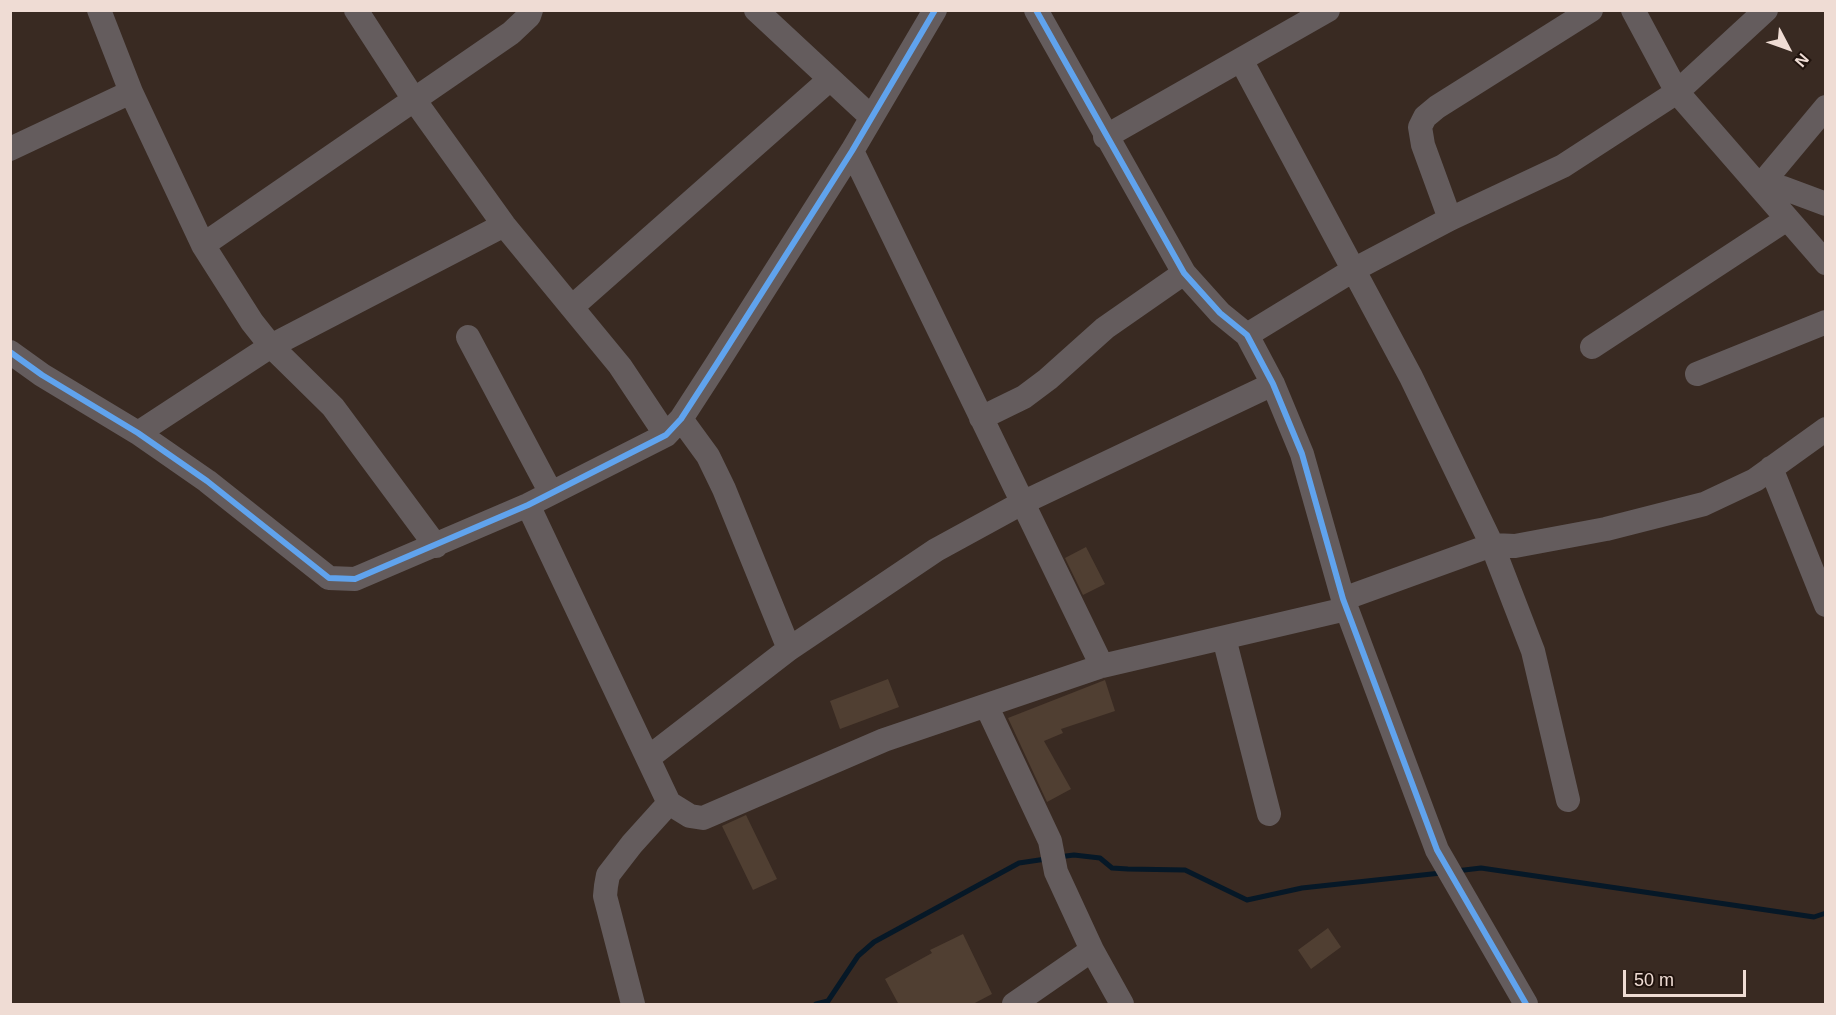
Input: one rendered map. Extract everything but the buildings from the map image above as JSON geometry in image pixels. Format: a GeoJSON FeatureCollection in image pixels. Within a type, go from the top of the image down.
{"type":"FeatureCollection","features":[{"type":"Feature","properties":{"kind":"street"},"geometry":{"type":"LineString","coordinates":[[99,10],[131,92],[203,245],[252,322],[272,346],[333,407],[436,546]]}},
{"type":"Feature","properties":{"kind":"street"},"geometry":{"type":"LineString","coordinates":[[356,10],[415,100],[504,225],[673,427],[712,464],[789,649]]}},
{"type":"Feature","properties":{"kind":"street"},"geometry":{"type":"LineString","coordinates":[[203,245],[511,33],[529,16],[531,10]]}},
{"type":"Feature","properties":{"kind":"street"},"geometry":{"type":"LineString","coordinates":[[756,10],[870,116]]}},
{"type":"Feature","properties":{"kind":"street"},"geometry":{"type":"LineString","coordinates":[[10,352],[42,375],[138,433],[207,481],[329,578],[355,579],[528,505],[673,427],[852,151],[870,116],[935,10]]}},
{"type":"Feature","properties":{"kind":"street"},"geometry":{"type":"LineString","coordinates":[[1036,10],[1105,137],[1184,273],[1220,313],[1247,335],[1273,384],[1302,454],[1345,604],[1437,850],[1526,1005]]}},
{"type":"Feature","properties":{"kind":"street"},"geometry":{"type":"LineString","coordinates":[[1105,137],[1328,10]]}},
{"type":"Feature","properties":{"kind":"street"},"geometry":{"type":"LineString","coordinates":[[1450,219],[1423,145],[1420,127],[1425,117],[1437,106],[1591,10]]}},
{"type":"Feature","properties":{"kind":"street"},"geometry":{"type":"LineString","coordinates":[[1633,10],[1677,92],[1826,263]]}},
{"type":"Feature","properties":{"kind":"street"},"geometry":{"type":"LineString","coordinates":[[1247,335],[1355,269],[1450,219],[1563,166],[1677,92],[1766,10]]}},
{"type":"Feature","properties":{"kind":"street"},"geometry":{"type":"LineString","coordinates":[[1241,60],[1411,377],[1492,545],[1533,651],[1568,800]]}},
{"type":"Feature","properties":{"kind":"street"},"geometry":{"type":"LineString","coordinates":[[572,307],[829,80]]}},
{"type":"Feature","properties":{"kind":"street"},"geometry":{"type":"LineString","coordinates":[[10,149],[131,92]]}},
{"type":"Feature","properties":{"kind":"street"},"geometry":{"type":"LineString","coordinates":[[1760,186],[1826,107]]}},
{"type":"Feature","properties":{"kind":"street"},"geometry":{"type":"LineString","coordinates":[[852,151],[1102,666]]}},
{"type":"Feature","properties":{"kind":"street"},"geometry":{"type":"LineString","coordinates":[[1760,186],[1783,188],[1826,204]]}},
{"type":"Feature","properties":{"kind":"street"},"geometry":{"type":"LineString","coordinates":[[1592,347],[1787,219]]}},
{"type":"Feature","properties":{"kind":"street"},"geometry":{"type":"LineString","coordinates":[[138,433],[272,346],[504,225]]}},
{"type":"Feature","properties":{"kind":"street"},"geometry":{"type":"LineString","coordinates":[[981,418],[1024,397],[1048,379],[1105,328],[1184,273]]}},
{"type":"Feature","properties":{"kind":"street"},"geometry":{"type":"LineString","coordinates":[[1697,374],[1826,322]]}},
{"type":"Feature","properties":{"kind":"street"},"geometry":{"type":"LineString","coordinates":[[468,337],[551,493]]}},
{"type":"Feature","properties":{"kind":"street"},"geometry":{"type":"LineString","coordinates":[[648,758],[789,649],[936,550],[1022,503],[1273,384]]}},
{"type":"Feature","properties":{"kind":"street"},"geometry":{"type":"LineString","coordinates":[[528,505],[669,803],[690,816],[704,818],[884,740],[987,707],[1102,666],[1224,638],[1345,604],[1492,545],[1515,546],[1606,529],[1704,504],[1755,480],[1826,429]]}},
{"type":"Feature","properties":{"kind":"street"},"geometry":{"type":"LineString","coordinates":[[1771,468],[1826,605]]}},
{"type":"Feature","properties":{"kind":"street"},"geometry":{"type":"LineString","coordinates":[[1224,638],[1269,814]]}},
{"type":"Feature","properties":{"kind":"street"},"geometry":{"type":"LineString","coordinates":[[987,707],[1050,841],[1056,872],[1092,950],[1122,1005]]}},
{"type":"Feature","properties":{"kind":"street"},"geometry":{"type":"LineString","coordinates":[[633,1005],[605,896],[606,886],[608,876],[632,844],[669,803]]}},
{"type":"Feature","properties":{"kind":"street"},"geometry":{"type":"LineString","coordinates":[[1014,1005],[1092,950]]}},
{"type":"Feature","properties":{"kind":"waterway"},"geometry":{"type":"LineString","coordinates":[[1058,857],[1074,855],[1100,858],[1112,868],[1185,870],[1247,900],[1302,888],[1441,873]]}},
{"type":"Feature","properties":{"kind":"waterway"},"geometry":{"type":"LineString","coordinates":[[816,1004],[828,1001],[858,956],[874,942],[1019,863],[1046,859]]}},
{"type":"Feature","properties":{"kind":"waterway"},"geometry":{"type":"LineString","coordinates":[[1456,871],[1481,868],[1814,917],[1826,913]]}},
{"type":"Feature","properties":{"kind":"cycle path"},"geometry":{"type":"LineString","coordinates":[[10,352],[42,375],[138,433],[207,481],[329,578],[355,579],[528,505],[666,435],[681,419],[852,151],[935,10]]}},
{"type":"Feature","properties":{"kind":"cycle path"},"geometry":{"type":"LineString","coordinates":[[1036,10],[1184,273],[1220,313],[1247,335],[1273,384],[1302,454],[1343,599],[1437,850],[1526,1004]]}}]}
